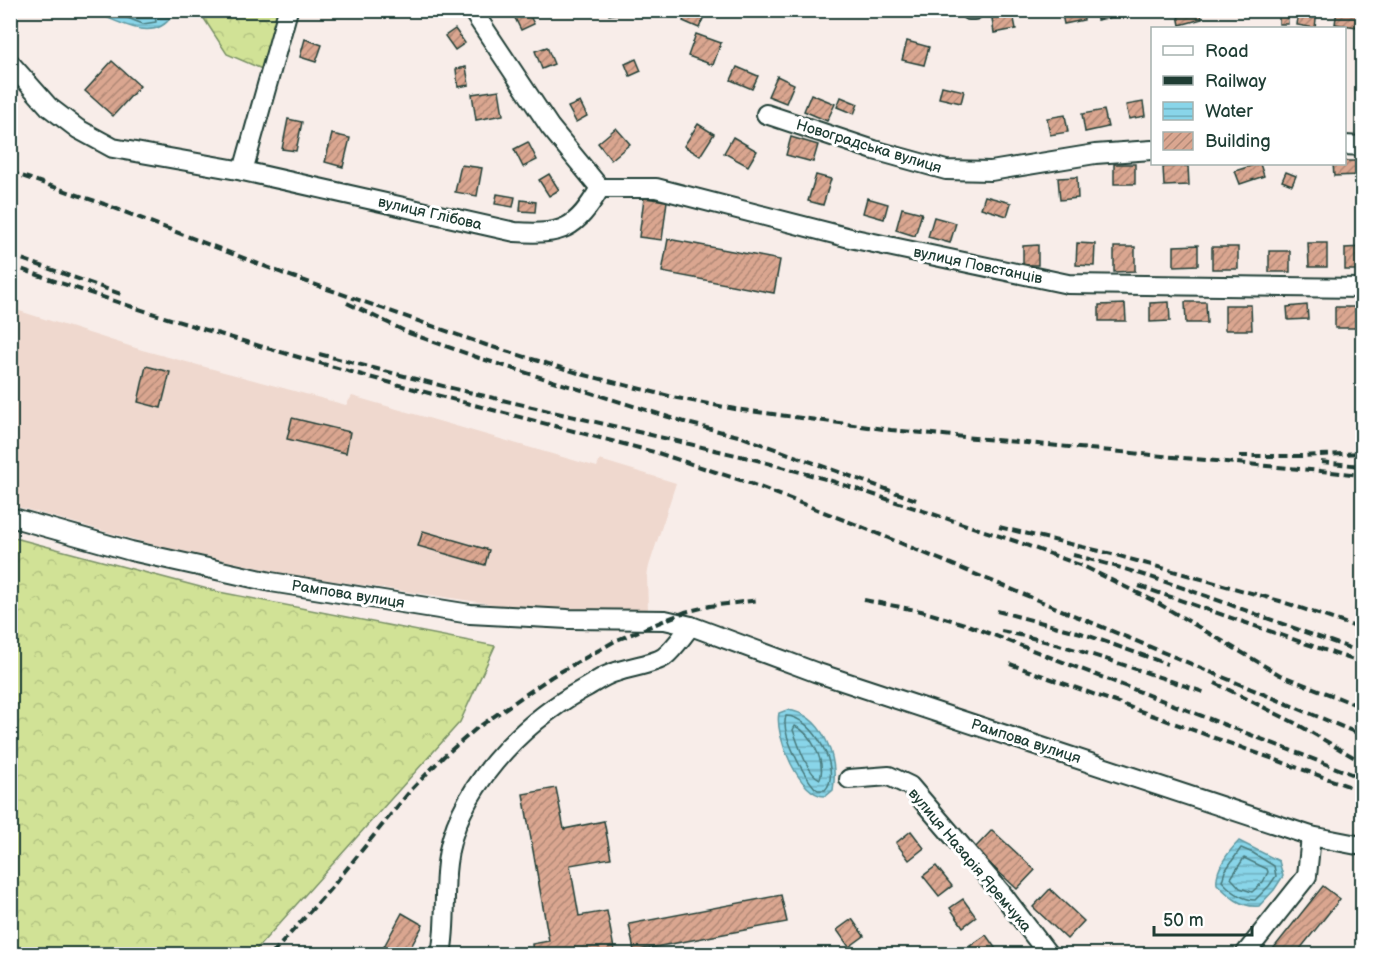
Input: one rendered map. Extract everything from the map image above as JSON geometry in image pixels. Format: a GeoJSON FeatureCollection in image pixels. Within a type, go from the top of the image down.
{"type":"FeatureCollection","features":[{"type":"Feature","properties":{"kind":"street"},"geometry":{"type":"LineString","coordinates":[[243,171],[288,10]]}},
{"type":"Feature","properties":{"kind":"street"},"geometry":{"type":"LineString","coordinates":[[472,10],[550,127],[600,188]]}},
{"type":"Feature","properties":{"kind":"street"},"geometry":{"type":"LineString","coordinates":[[969,10],[974,10]]}},
{"type":"Feature","properties":{"kind":"street","name":"вулиця Глібова"},"geometry":{"type":"LineString","coordinates":[[10,63],[49,106],[78,129],[113,148],[243,171],[515,232],[543,234],[569,228],[589,208],[600,188]]}},
{"type":"Feature","properties":{"kind":"street","name":"Новоградська вулиця"},"geometry":{"type":"LineString","coordinates":[[766,114],[874,150],[946,170],[991,171],[1095,154],[1151,150]]}},
{"type":"Feature","properties":{"kind":"street"},"geometry":{"type":"LineString","coordinates":[[1346,145],[1362,146]]}},
{"type":"Feature","properties":{"kind":"street","name":"вулиця Повстанців"},"geometry":{"type":"LineString","coordinates":[[600,188],[656,188],[850,238],[1068,284],[1362,288]]}},
{"type":"Feature","properties":{"kind":"street","name":"Рампова вулиця"},"geometry":{"type":"LineString","coordinates":[[10,517],[130,551],[271,582],[470,615],[665,620],[692,626],[815,672],[1311,836],[1362,846]]}},
{"type":"Feature","properties":{"kind":"street"},"geometry":{"type":"LineString","coordinates":[[441,954],[444,941],[447,863],[452,836],[463,806],[485,775],[510,745],[570,696],[612,673],[663,657],[692,626]]}},
{"type":"Feature","properties":{"kind":"street","name":"вулиця Назарія Яремчука"},"geometry":{"type":"LineString","coordinates":[[849,778],[889,776],[910,786],[1000,891],[1048,954]]}},
{"type":"Feature","properties":{"kind":"street"},"geometry":{"type":"LineString","coordinates":[[1245,954],[1307,876],[1311,836]]}},
{"type":"Feature","properties":{"kind":"shaded area"},"geometry":{"type":"Polygon","coordinates":[[[10,308],[142,350],[346,405],[352,396],[597,467],[600,460],[676,483],[649,566],[648,610],[539,611],[287,574],[150,544],[11,505],[10,308]]]}},
{"type":"Feature","properties":{"kind":"green space"},"geometry":{"type":"Polygon","coordinates":[[[199,11],[288,11],[269,72],[227,54],[199,11]]]}},
{"type":"Feature","properties":{"kind":"green space"},"geometry":{"type":"Polygon","coordinates":[[[11,537],[219,592],[495,646],[460,722],[252,954],[11,954],[11,537]]]}},
{"type":"Feature","properties":{"kind":"water"},"geometry":{"type":"Polygon","coordinates":[[[92,11],[159,11],[160,14],[171,17],[163,25],[154,29],[144,29],[133,28],[92,11]]]}},
{"type":"Feature","properties":{"kind":"water"},"geometry":{"type":"Polygon","coordinates":[[[787,710],[800,713],[810,720],[826,739],[831,752],[834,778],[833,790],[826,796],[816,794],[807,787],[791,764],[779,723],[779,713],[787,710]]]}},
{"type":"Feature","properties":{"kind":"water"},"geometry":{"type":"Polygon","coordinates":[[[1239,841],[1279,861],[1283,876],[1259,906],[1241,903],[1217,884],[1220,866],[1239,841]]]}},
{"type":"Feature","properties":{"kind":"building"},"geometry":{"type":"Polygon","coordinates":[[[520,10],[527,10],[534,24],[521,30],[513,14],[520,10]]]}},
{"type":"Feature","properties":{"kind":"building"},"geometry":{"type":"Polygon","coordinates":[[[608,10],[633,10],[633,11],[609,15],[608,10]]]}},
{"type":"Feature","properties":{"kind":"building"},"geometry":{"type":"Polygon","coordinates":[[[687,10],[698,10],[705,14],[699,28],[683,21],[687,10]]]}},
{"type":"Feature","properties":{"kind":"building"},"geometry":{"type":"Polygon","coordinates":[[[1061,10],[1083,10],[1084,20],[1064,24],[1061,10]]]}},
{"type":"Feature","properties":{"kind":"building"},"geometry":{"type":"Polygon","coordinates":[[[1095,10],[1122,10],[1123,15],[1097,20],[1095,10]]]}},
{"type":"Feature","properties":{"kind":"building"},"geometry":{"type":"Polygon","coordinates":[[[1177,10],[1200,10],[1202,19],[1180,25],[1177,10]]]}},
{"type":"Feature","properties":{"kind":"building"},"geometry":{"type":"Polygon","coordinates":[[[1299,10],[1317,10],[1315,27],[1297,25],[1299,10]]]}},
{"type":"Feature","properties":{"kind":"building"},"geometry":{"type":"Polygon","coordinates":[[[1337,10],[1359,10],[1357,27],[1335,24],[1337,10]]]}},
{"type":"Feature","properties":{"kind":"building"},"geometry":{"type":"Polygon","coordinates":[[[1287,11],[1288,24],[1279,24],[1279,12],[1287,11]]]}},
{"type":"Feature","properties":{"kind":"building"},"geometry":{"type":"Polygon","coordinates":[[[1013,14],[1016,29],[994,33],[992,18],[1013,14]]]}},
{"type":"Feature","properties":{"kind":"building"},"geometry":{"type":"Polygon","coordinates":[[[455,29],[465,43],[455,50],[445,36],[455,29]]]}},
{"type":"Feature","properties":{"kind":"building"},"geometry":{"type":"Polygon","coordinates":[[[696,34],[721,43],[713,65],[688,56],[696,34]]]}},
{"type":"Feature","properties":{"kind":"building"},"geometry":{"type":"Polygon","coordinates":[[[305,39],[322,45],[316,62],[300,57],[305,39]]]}},
{"type":"Feature","properties":{"kind":"building"},"geometry":{"type":"Polygon","coordinates":[[[907,41],[929,47],[924,65],[902,60],[907,41]]]}},
{"type":"Feature","properties":{"kind":"building"},"geometry":{"type":"Polygon","coordinates":[[[547,47],[554,64],[542,69],[535,51],[547,47]]]}},
{"type":"Feature","properties":{"kind":"building"},"geometry":{"type":"Polygon","coordinates":[[[636,59],[641,71],[630,76],[625,64],[636,59]]]}},
{"type":"Feature","properties":{"kind":"building"},"geometry":{"type":"Polygon","coordinates":[[[112,61],[140,86],[113,116],[85,91],[112,61]]]}},
{"type":"Feature","properties":{"kind":"building"},"geometry":{"type":"Polygon","coordinates":[[[466,67],[469,85],[458,87],[456,69],[466,67]]]}},
{"type":"Feature","properties":{"kind":"building"},"geometry":{"type":"Polygon","coordinates":[[[737,67],[758,76],[752,89],[731,80],[737,67]]]}},
{"type":"Feature","properties":{"kind":"building"},"geometry":{"type":"Polygon","coordinates":[[[777,76],[794,84],[786,103],[768,96],[777,76]]]}},
{"type":"Feature","properties":{"kind":"building"},"geometry":{"type":"Polygon","coordinates":[[[942,86],[964,91],[961,103],[939,98],[942,86]]]}},
{"type":"Feature","properties":{"kind":"building"},"geometry":{"type":"Polygon","coordinates":[[[499,90],[503,115],[476,120],[472,94],[499,90]]]}},
{"type":"Feature","properties":{"kind":"building"},"geometry":{"type":"Polygon","coordinates":[[[811,94],[835,104],[827,121],[804,111],[811,94]]]}},
{"type":"Feature","properties":{"kind":"building"},"geometry":{"type":"Polygon","coordinates":[[[841,97],[858,104],[854,114],[837,107],[841,97]]]}},
{"type":"Feature","properties":{"kind":"building"},"geometry":{"type":"Polygon","coordinates":[[[580,102],[587,116],[576,122],[568,107],[580,102]]]}},
{"type":"Feature","properties":{"kind":"building"},"geometry":{"type":"Polygon","coordinates":[[[1143,102],[1145,116],[1129,119],[1126,105],[1143,102]]]}},
{"type":"Feature","properties":{"kind":"building"},"geometry":{"type":"Polygon","coordinates":[[[1104,110],[1108,127],[1085,132],[1082,114],[1104,110]]]}},
{"type":"Feature","properties":{"kind":"building"},"geometry":{"type":"Polygon","coordinates":[[[1065,115],[1068,132],[1050,135],[1047,118],[1065,115]]]}},
{"type":"Feature","properties":{"kind":"building"},"geometry":{"type":"Polygon","coordinates":[[[288,119],[302,122],[296,151],[282,149],[288,119]]]}},
{"type":"Feature","properties":{"kind":"building"},"geometry":{"type":"Polygon","coordinates":[[[698,124],[714,134],[700,156],[684,146],[698,124]]]}},
{"type":"Feature","properties":{"kind":"building"},"geometry":{"type":"Polygon","coordinates":[[[616,128],[630,144],[611,160],[598,143],[616,128]]]}},
{"type":"Feature","properties":{"kind":"building"},"geometry":{"type":"Polygon","coordinates":[[[332,134],[350,138],[343,167],[325,162],[332,134]]]}},
{"type":"Feature","properties":{"kind":"building"},"geometry":{"type":"Polygon","coordinates":[[[733,137],[757,151],[748,166],[724,153],[733,137]]]}},
{"type":"Feature","properties":{"kind":"building"},"geometry":{"type":"Polygon","coordinates":[[[791,137],[818,145],[813,162],[786,155],[791,137]]]}},
{"type":"Feature","properties":{"kind":"building"},"geometry":{"type":"Polygon","coordinates":[[[528,142],[537,160],[523,167],[514,149],[528,142]]]}},
{"type":"Feature","properties":{"kind":"building"},"geometry":{"type":"Polygon","coordinates":[[[1346,161],[1358,161],[1359,175],[1334,176],[1333,165],[1346,165],[1346,161]]]}},
{"type":"Feature","properties":{"kind":"building"},"geometry":{"type":"Polygon","coordinates":[[[1114,164],[1135,164],[1135,184],[1114,184],[1114,164]]]}},
{"type":"Feature","properties":{"kind":"building"},"geometry":{"type":"Polygon","coordinates":[[[461,165],[482,168],[477,196],[455,192],[461,165]]]}},
{"type":"Feature","properties":{"kind":"building"},"geometry":{"type":"Polygon","coordinates":[[[1260,165],[1264,176],[1240,184],[1235,171],[1260,165]]]}},
{"type":"Feature","properties":{"kind":"building"},"geometry":{"type":"Polygon","coordinates":[[[1188,166],[1189,185],[1164,186],[1163,167],[1188,166]]]}},
{"type":"Feature","properties":{"kind":"building"},"geometry":{"type":"Polygon","coordinates":[[[1286,172],[1296,176],[1292,185],[1282,181],[1286,172]]]}},
{"type":"Feature","properties":{"kind":"building"},"geometry":{"type":"Polygon","coordinates":[[[549,174],[559,190],[549,196],[539,180],[549,174]]]}},
{"type":"Feature","properties":{"kind":"building"},"geometry":{"type":"Polygon","coordinates":[[[816,175],[831,179],[823,205],[808,201],[816,175]]]}},
{"type":"Feature","properties":{"kind":"building"},"geometry":{"type":"Polygon","coordinates":[[[1077,177],[1078,198],[1060,200],[1058,178],[1077,177]]]}},
{"type":"Feature","properties":{"kind":"building"},"geometry":{"type":"Polygon","coordinates":[[[497,194],[515,197],[513,207],[495,204],[497,194]]]}},
{"type":"Feature","properties":{"kind":"building"},"geometry":{"type":"Polygon","coordinates":[[[985,196],[1011,203],[1007,216],[981,208],[985,196]]]}},
{"type":"Feature","properties":{"kind":"building"},"geometry":{"type":"Polygon","coordinates":[[[644,198],[667,201],[662,240],[639,237],[644,198]]]}},
{"type":"Feature","properties":{"kind":"building"},"geometry":{"type":"Polygon","coordinates":[[[867,198],[888,204],[884,219],[863,213],[867,198]]]}},
{"type":"Feature","properties":{"kind":"building"},"geometry":{"type":"Polygon","coordinates":[[[521,200],[536,202],[535,212],[520,211],[521,200]]]}},
{"type":"Feature","properties":{"kind":"building"},"geometry":{"type":"Polygon","coordinates":[[[902,208],[922,213],[915,236],[896,230],[902,208]]]}},
{"type":"Feature","properties":{"kind":"building"},"geometry":{"type":"Polygon","coordinates":[[[934,217],[956,223],[950,243],[928,237],[934,217]]]}},
{"type":"Feature","properties":{"kind":"building"},"geometry":{"type":"Polygon","coordinates":[[[668,239],[780,260],[774,293],[662,272],[668,239]]]}},
{"type":"Feature","properties":{"kind":"building"},"geometry":{"type":"Polygon","coordinates":[[[1077,243],[1095,244],[1094,266],[1076,265],[1077,243]]]}},
{"type":"Feature","properties":{"kind":"building"},"geometry":{"type":"Polygon","coordinates":[[[1308,243],[1327,243],[1327,267],[1309,267],[1308,243]]]}},
{"type":"Feature","properties":{"kind":"building"},"geometry":{"type":"Polygon","coordinates":[[[1038,245],[1038,265],[1023,265],[1023,246],[1038,245]]]}},
{"type":"Feature","properties":{"kind":"building"},"geometry":{"type":"Polygon","coordinates":[[[1198,245],[1198,265],[1174,266],[1174,246],[1198,245]]]}},
{"type":"Feature","properties":{"kind":"building"},"geometry":{"type":"Polygon","coordinates":[[[1114,247],[1135,247],[1135,271],[1114,272],[1114,247]]]}},
{"type":"Feature","properties":{"kind":"building"},"geometry":{"type":"Polygon","coordinates":[[[1212,247],[1238,247],[1238,269],[1212,269],[1212,247]]]}},
{"type":"Feature","properties":{"kind":"building"},"geometry":{"type":"Polygon","coordinates":[[[1362,247],[1362,270],[1345,270],[1345,248],[1362,247]]]}},
{"type":"Feature","properties":{"kind":"building"},"geometry":{"type":"Polygon","coordinates":[[[1269,251],[1290,251],[1290,272],[1269,272],[1269,251]]]}},
{"type":"Feature","properties":{"kind":"building"},"geometry":{"type":"Polygon","coordinates":[[[1169,302],[1170,321],[1150,322],[1150,303],[1169,302]]]}},
{"type":"Feature","properties":{"kind":"building"},"geometry":{"type":"Polygon","coordinates":[[[1185,302],[1206,302],[1207,323],[1186,323],[1185,302]]]}},
{"type":"Feature","properties":{"kind":"building"},"geometry":{"type":"Polygon","coordinates":[[[1125,304],[1126,321],[1099,321],[1099,305],[1125,304]]]}},
{"type":"Feature","properties":{"kind":"building"},"geometry":{"type":"Polygon","coordinates":[[[1225,305],[1251,305],[1252,330],[1225,330],[1225,305]]]}},
{"type":"Feature","properties":{"kind":"building"},"geometry":{"type":"Polygon","coordinates":[[[1307,305],[1308,319],[1288,320],[1287,307],[1307,305]]]}},
{"type":"Feature","properties":{"kind":"building"},"geometry":{"type":"Polygon","coordinates":[[[1335,307],[1357,307],[1357,328],[1335,328],[1335,307]]]}},
{"type":"Feature","properties":{"kind":"building"},"geometry":{"type":"Polygon","coordinates":[[[146,366],[170,372],[161,408],[138,402],[146,366]]]}},
{"type":"Feature","properties":{"kind":"building"},"geometry":{"type":"Polygon","coordinates":[[[292,418],[350,432],[346,453],[287,439],[292,418]]]}},
{"type":"Feature","properties":{"kind":"building"},"geometry":{"type":"Polygon","coordinates":[[[423,531],[489,550],[485,565],[418,546],[423,531]]]}},
{"type":"Feature","properties":{"kind":"building"},"geometry":{"type":"Polygon","coordinates":[[[556,788],[564,829],[604,821],[611,858],[570,865],[579,916],[607,911],[615,954],[533,954],[532,944],[549,941],[523,794],[556,788]]]}},
{"type":"Feature","properties":{"kind":"building"},"geometry":{"type":"Polygon","coordinates":[[[992,830],[1035,870],[1017,889],[974,849],[992,830]]]}},
{"type":"Feature","properties":{"kind":"building"},"geometry":{"type":"Polygon","coordinates":[[[911,831],[924,848],[909,860],[896,843],[911,831]]]}},
{"type":"Feature","properties":{"kind":"building"},"geometry":{"type":"Polygon","coordinates":[[[936,866],[952,886],[939,896],[923,876],[936,866]]]}},
{"type":"Feature","properties":{"kind":"building"},"geometry":{"type":"Polygon","coordinates":[[[1323,886],[1340,899],[1296,954],[1269,954],[1323,886]]]}},
{"type":"Feature","properties":{"kind":"building"},"geometry":{"type":"Polygon","coordinates":[[[1050,889],[1084,921],[1067,939],[1033,907],[1050,889]]]}},
{"type":"Feature","properties":{"kind":"building"},"geometry":{"type":"Polygon","coordinates":[[[781,895],[787,922],[634,951],[629,924],[781,895]]]}},
{"type":"Feature","properties":{"kind":"building"},"geometry":{"type":"Polygon","coordinates":[[[963,899],[976,917],[963,927],[950,908],[963,899]]]}},
{"type":"Feature","properties":{"kind":"building"},"geometry":{"type":"Polygon","coordinates":[[[402,913],[423,925],[407,954],[380,954],[402,913]]]}},
{"type":"Feature","properties":{"kind":"building"},"geometry":{"type":"Polygon","coordinates":[[[852,919],[864,936],[849,947],[837,930],[852,919]]]}},
{"type":"Feature","properties":{"kind":"building"},"geometry":{"type":"Polygon","coordinates":[[[986,935],[998,952],[976,954],[970,946],[986,935]]]}},
{"type":"Feature","properties":{"kind":"railway"},"geometry":{"type":"LineString","coordinates":[[10,172],[104,204],[282,273],[486,345],[585,375],[677,398],[735,409],[891,430],[1362,475]]}},
{"type":"Feature","properties":{"kind":"railway"},"geometry":{"type":"LineString","coordinates":[[10,255],[121,294]]}},
{"type":"Feature","properties":{"kind":"railway"},"geometry":{"type":"LineString","coordinates":[[10,265],[170,319],[251,343],[413,389],[658,453],[749,483],[857,525],[1362,735]]}},
{"type":"Feature","properties":{"kind":"railway"},"geometry":{"type":"LineString","coordinates":[[347,303],[409,333],[479,358],[691,424],[742,437],[919,501]]}},
{"type":"Feature","properties":{"kind":"railway"},"geometry":{"type":"LineString","coordinates":[[319,354],[447,387],[753,459],[829,480],[1018,542],[1085,567],[1156,602],[1280,675],[1362,707]]}},
{"type":"Feature","properties":{"kind":"railway"},"geometry":{"type":"LineString","coordinates":[[1239,456],[1362,453]]}},
{"type":"Feature","properties":{"kind":"railway"},"geometry":{"type":"LineString","coordinates":[[1321,462],[1362,466]]}},
{"type":"Feature","properties":{"kind":"railway"},"geometry":{"type":"LineString","coordinates":[[999,527],[1112,554],[1280,601],[1362,629]]}},
{"type":"Feature","properties":{"kind":"railway"},"geometry":{"type":"LineString","coordinates":[[1073,555],[1183,588],[1362,652]]}},
{"type":"Feature","properties":{"kind":"railway"},"geometry":{"type":"LineString","coordinates":[[1139,586],[1362,663]]}},
{"type":"Feature","properties":{"kind":"railway"},"geometry":{"type":"LineString","coordinates":[[272,954],[332,887],[410,791],[443,757],[477,728],[551,677],[617,640],[685,612],[710,606],[759,600]]}},
{"type":"Feature","properties":{"kind":"railway"},"geometry":{"type":"LineString","coordinates":[[864,600],[921,611],[965,624],[1362,778]]}},
{"type":"Feature","properties":{"kind":"railway"},"geometry":{"type":"LineString","coordinates":[[997,611],[1081,633],[1167,664]]}},
{"type":"Feature","properties":{"kind":"railway"},"geometry":{"type":"LineString","coordinates":[[1001,631],[1079,651],[1206,693]]}},
{"type":"Feature","properties":{"kind":"railway"},"geometry":{"type":"LineString","coordinates":[[1010,664],[1362,791]]}},
{"type":"Feature","properties":{"kind":"railway"},"geometry":{"type":"LineString","coordinates":[[1215,683],[1295,723],[1362,762]]}}]}
